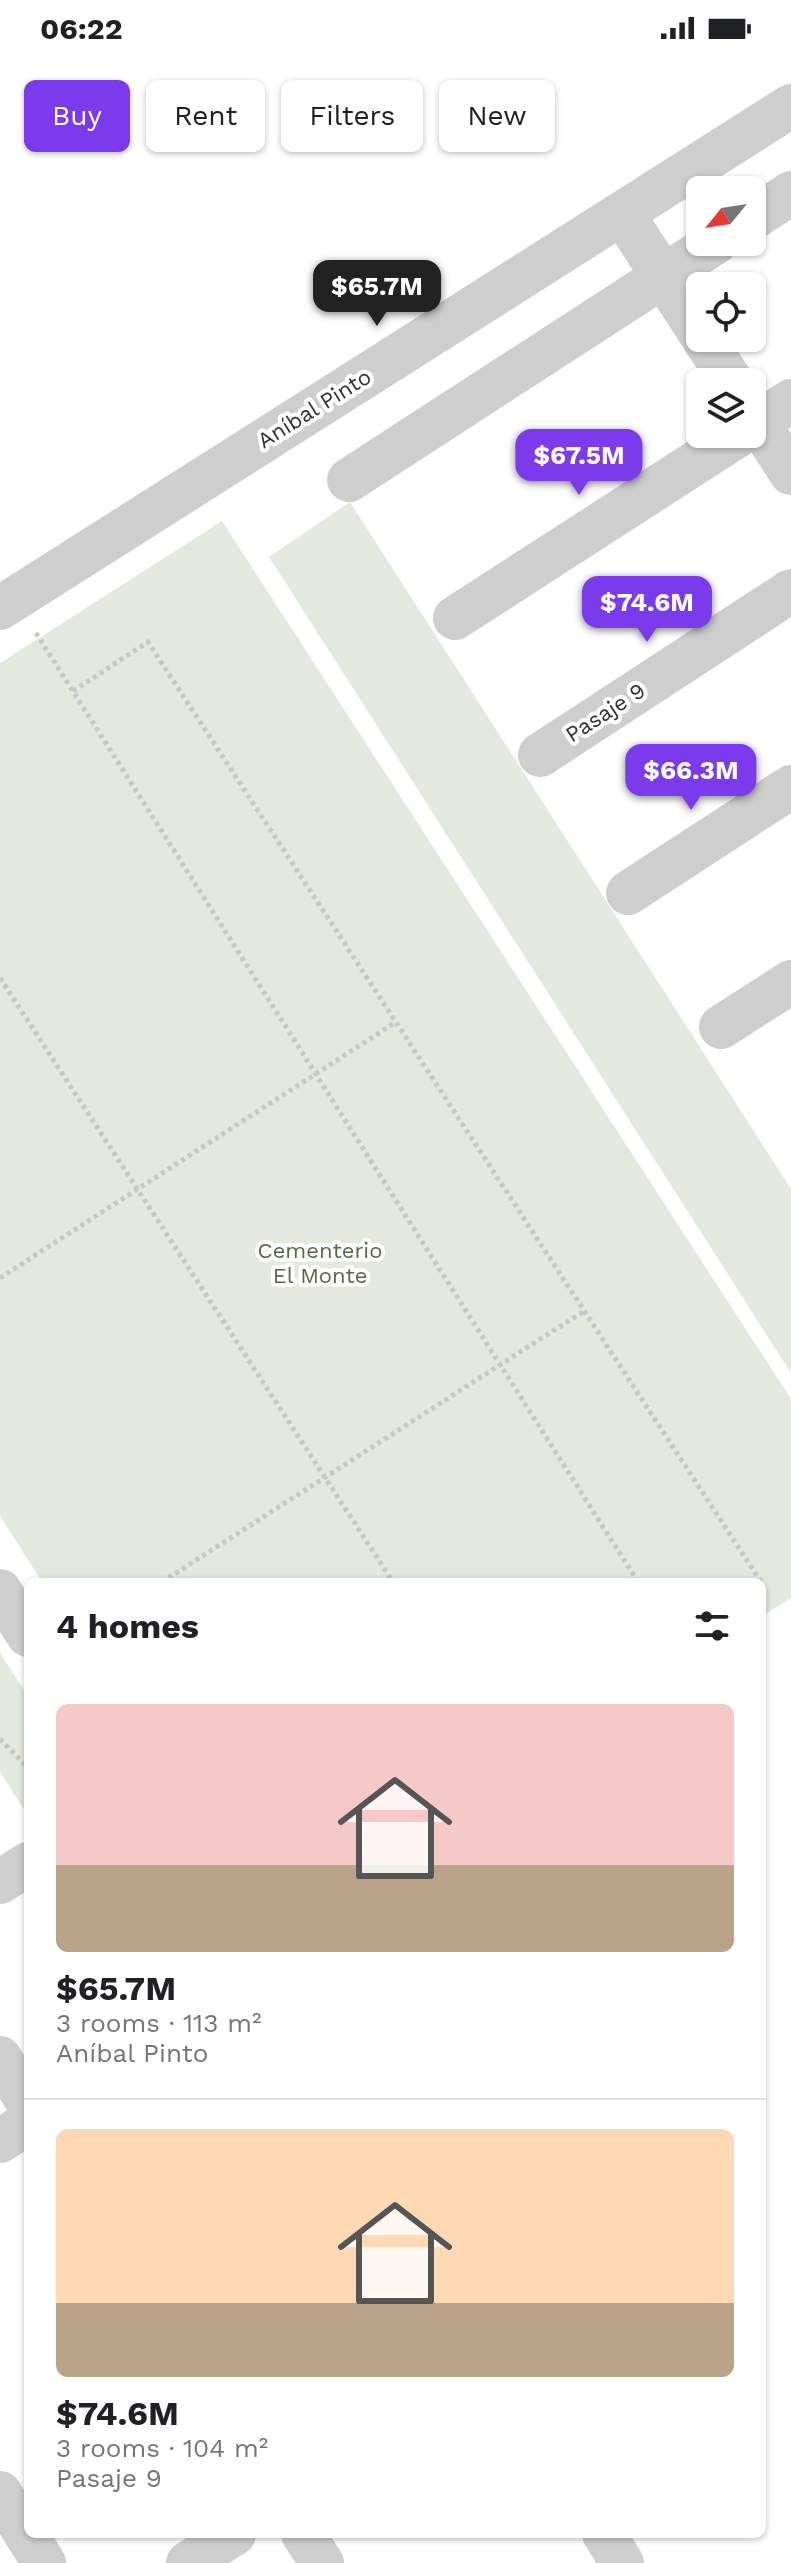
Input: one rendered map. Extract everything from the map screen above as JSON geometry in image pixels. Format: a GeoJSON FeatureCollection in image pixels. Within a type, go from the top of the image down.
{"type":"FeatureCollection","features":[{"type":"Feature","properties":{"kind":"street","name":"Aníbal Pinto"},"geometry":{"type":"LineString","coordinates":[[18,620],[622,213],[791,106]]}},
{"type":"Feature","properties":{"kind":"street"},"geometry":{"type":"LineString","coordinates":[[766,210],[791,193]]}},
{"type":"Feature","properties":{"kind":"street"},"geometry":{"type":"LineString","coordinates":[[622,213],[686,311]]}},
{"type":"Feature","properties":{"kind":"street"},"geometry":{"type":"LineString","coordinates":[[349,480],[694,256]]}},
{"type":"Feature","properties":{"kind":"street"},"geometry":{"type":"LineString","coordinates":[[766,431],[791,473]]}},
{"type":"Feature","properties":{"kind":"street"},"geometry":{"type":"LineString","coordinates":[[455,618],[715,448]]}},
{"type":"Feature","properties":{"kind":"street","name":"Pasaje 9"},"geometry":{"type":"LineString","coordinates":[[540,755],[791,591]]}},
{"type":"Feature","properties":{"kind":"street"},"geometry":{"type":"LineString","coordinates":[[628,893],[791,787]]}},
{"type":"Feature","properties":{"kind":"street"},"geometry":{"type":"LineString","coordinates":[[721,1027],[791,982]]}},
{"type":"Feature","properties":{"kind":"street"},"geometry":{"type":"LineString","coordinates":[[0,1591],[24,1629]]}},
{"type":"Feature","properties":{"kind":"street"},"geometry":{"type":"LineString","coordinates":[[0,1882],[24,1867]]}},
{"type":"Feature","properties":{"kind":"street"},"geometry":{"type":"LineString","coordinates":[[0,2058],[24,2096]]}},
{"type":"Feature","properties":{"kind":"street"},"geometry":{"type":"LineString","coordinates":[[0,2141],[24,2126]]}},
{"type":"Feature","properties":{"kind":"street"},"geometry":{"type":"LineString","coordinates":[[0,2493],[24,2531]]}},
{"type":"Feature","properties":{"kind":"street"},"geometry":{"type":"LineString","coordinates":[[28,2538],[44,2563]]}},
{"type":"Feature","properties":{"kind":"street"},"geometry":{"type":"LineString","coordinates":[[188,2563],[228,2538]]}},
{"type":"Feature","properties":{"kind":"street"},"geometry":{"type":"LineString","coordinates":[[306,2538],[322,2563]]}},
{"type":"Feature","properties":{"kind":"street"},"geometry":{"type":"LineString","coordinates":[[606,2538],[622,2563]]}},
{"type":"Feature","properties":{"kind":"path"},"geometry":{"type":"LineString","coordinates":[[18,620],[73,691],[635,1578]]}},
{"type":"Feature","properties":{"kind":"path"},"geometry":{"type":"LineString","coordinates":[[73,691],[148,642],[758,1578]]}},
{"type":"Feature","properties":{"kind":"path"},"geometry":{"type":"LineString","coordinates":[[0,978],[390,1578]]}},
{"type":"Feature","properties":{"kind":"path"},"geometry":{"type":"LineString","coordinates":[[0,1278],[396,1022]]}},
{"type":"Feature","properties":{"kind":"path"},"geometry":{"type":"LineString","coordinates":[[168,1578],[584,1311]]}},
{"type":"Feature","properties":{"kind":"path"},"geometry":{"type":"LineString","coordinates":[[0,1739],[24,1764]]}},
{"type":"Feature","properties":{"kind":"green space"},"geometry":{"type":"Polygon","coordinates":[[[350,502],[791,1189],[791,1373],[269,557],[350,502]]]}},
{"type":"Feature","properties":{"kind":"green space","name":"Cementerio El Monte"},"geometry":{"type":"Polygon","coordinates":[[[222,521],[791,1399],[791,1598],[766,1614],[766,1578],[39,1578],[0,1516],[0,663],[222,521]]]}},
{"type":"Feature","properties":{"kind":"green space"},"geometry":{"type":"Polygon","coordinates":[[[0,1653],[24,1690],[24,1809],[0,1772],[0,1653]]]}}]}
